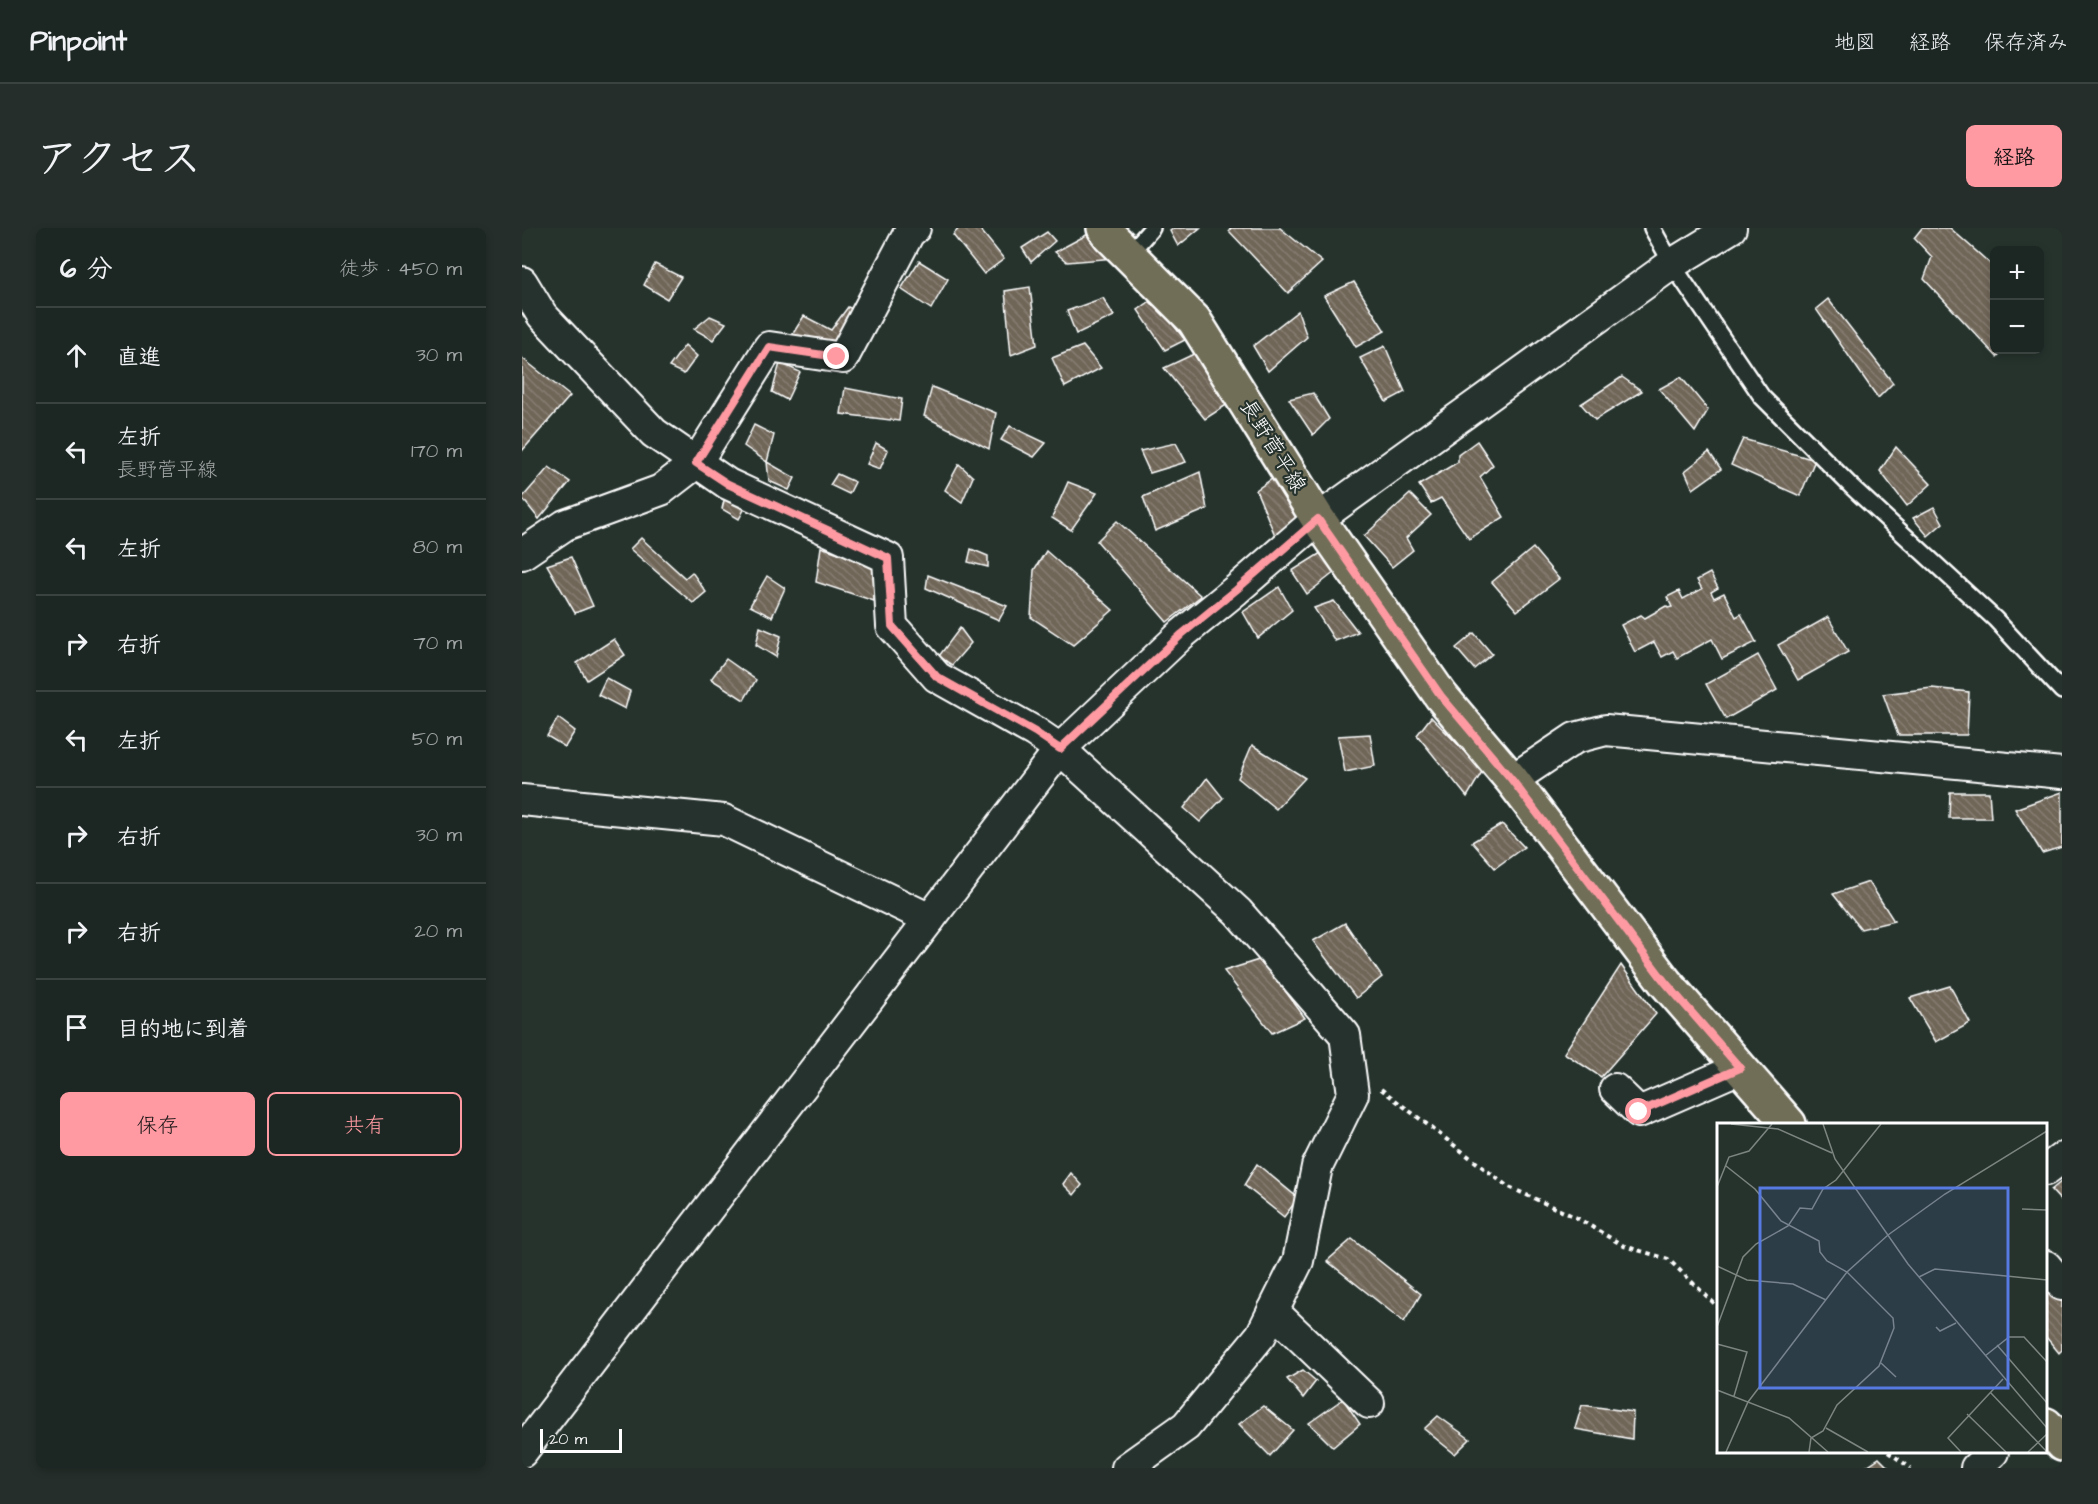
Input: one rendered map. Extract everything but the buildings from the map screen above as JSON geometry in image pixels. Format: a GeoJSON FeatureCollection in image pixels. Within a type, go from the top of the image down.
{"type":"FeatureCollection","features":[{"type":"Feature","properties":{"kind":"main road","name":"長野菅平線"},"geometry":{"type":"LineString","coordinates":[[1104,228],[1194,320],[1318,519],[1441,696],[1512,780],[1665,982],[1788,1123]]}},
{"type":"Feature","properties":{"kind":"main road"},"geometry":{"type":"LineString","coordinates":[[2047,1426],[2062,1444]]}},
{"type":"Feature","properties":{"kind":"street"},"geometry":{"type":"LineString","coordinates":[[522,554],[566,525],[661,490],[696,463],[769,347],[843,358],[909,233],[915,228]]}},
{"type":"Feature","properties":{"kind":"street"},"geometry":{"type":"LineString","coordinates":[[522,1452],[1060,749],[1182,634],[1318,519],[1672,264],[1731,228]]}},
{"type":"Feature","properties":{"kind":"street"},"geometry":{"type":"LineString","coordinates":[[522,282],[542,315],[654,433],[728,484],[888,558],[892,626],[937,677],[1035,732],[1060,749],[1238,912],[1345,1035],[1353,1094],[1317,1167],[1298,1261],[1261,1335],[1186,1426],[1127,1468]]}},
{"type":"Feature","properties":{"kind":"street"},"geometry":{"type":"LineString","coordinates":[[1512,780],[1575,738],[1606,730],[2062,773]]}},
{"type":"Feature","properties":{"kind":"street"},"geometry":{"type":"LineString","coordinates":[[522,800],[724,820],[930,919]]}},
{"type":"Feature","properties":{"kind":"street"},"geometry":{"type":"LineString","coordinates":[[1615,1089],[1639,1112],[1740,1068]]}},
{"type":"Feature","properties":{"kind":"street"},"geometry":{"type":"LineString","coordinates":[[2047,1169],[2062,1158]]}},
{"type":"Feature","properties":{"kind":"street"},"geometry":{"type":"LineString","coordinates":[[2047,1267],[2062,1285]]}},
{"type":"Feature","properties":{"kind":"street"},"geometry":{"type":"LineString","coordinates":[[1273,1311],[1369,1404]]}},
{"type":"Feature","properties":{"kind":"street"},"geometry":{"type":"LineString","coordinates":[[1976,1468],[1992,1453]]}},
{"type":"Feature","properties":{"kind":"lane"},"geometry":{"type":"LineString","coordinates":[[1129,254],[1152,228]]}},
{"type":"Feature","properties":{"kind":"lane"},"geometry":{"type":"LineString","coordinates":[[1652,228],[1672,264],[1762,397],[1852,487],[1995,619],[2062,691]]}},
{"type":"Feature","properties":{"kind":"path"},"geometry":{"type":"LineString","coordinates":[[1349,1065],[1507,1186],[1577,1218],[1623,1246],[1668,1259],[1717,1305]]}},
{"type":"Feature","properties":{"kind":"path"},"geometry":{"type":"LineString","coordinates":[[1889,1453],[1911,1468]]}},
{"type":"Feature","properties":{"kind":"route"},"geometry":{"type":"LineString","coordinates":[[837,357],[769,347],[696,463],[728,484],[888,558],[892,626],[937,677],[1035,732],[1060,749],[1182,634],[1318,519],[1441,696],[1512,780],[1665,982],[1740,1068],[1639,1112]]}}]}
